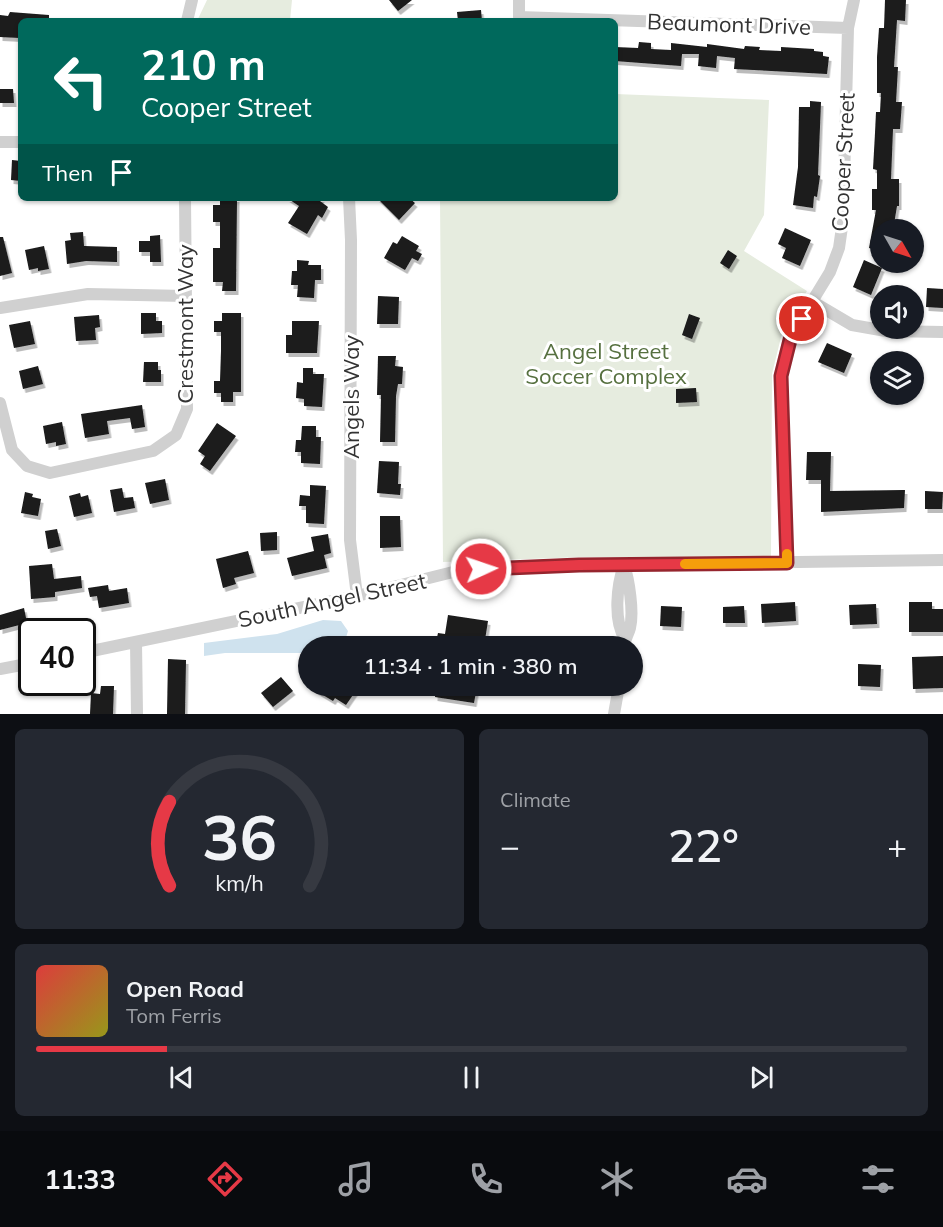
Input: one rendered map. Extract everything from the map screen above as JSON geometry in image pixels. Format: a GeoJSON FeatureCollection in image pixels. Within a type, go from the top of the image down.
{"type":"FeatureCollection","features":[{"type":"Feature","properties":{"kind":"street"},"geometry":{"type":"LineString","coordinates":[[188,18],[192,0]]}},
{"type":"Feature","properties":{"kind":"street","name":"Beaumont Drive"},"geometry":{"type":"LineString","coordinates":[[519,0],[519,17],[549,18]]}},
{"type":"Feature","properties":{"kind":"street","name":"Cooper Street"},"geometry":{"type":"LineString","coordinates":[[787,563],[781,376],[791,336],[831,272],[839,248],[843,220],[848,28],[854,0]]}},
{"type":"Feature","properties":{"kind":"street","name":"Beaumont Drive"},"geometry":{"type":"LineString","coordinates":[[618,20],[848,28]]}},
{"type":"Feature","properties":{"kind":"street"},"geometry":{"type":"LineString","coordinates":[[0,142],[18,142]]}},
{"type":"Feature","properties":{"kind":"street","name":"Crestmont Way"},"geometry":{"type":"LineString","coordinates":[[0,403],[12,450],[27,466],[50,473],[153,451],[176,435],[187,409],[185,201]]}},
{"type":"Feature","properties":{"kind":"street","name":"Angels Way"},"geometry":{"type":"LineString","coordinates":[[349,201],[350,540],[357,596]]}},
{"type":"Feature","properties":{"kind":"street"},"geometry":{"type":"LineString","coordinates":[[0,308],[88,294],[186,296]]}},
{"type":"Feature","properties":{"kind":"street"},"geometry":{"type":"LineString","coordinates":[[813,302],[852,325],[886,331],[943,332]]}},
{"type":"Feature","properties":{"kind":"street","name":"South Angel Street"},"geometry":{"type":"LineString","coordinates":[[96,650],[357,596],[461,570],[943,560]]}},
{"type":"Feature","properties":{"kind":"street"},"geometry":{"type":"LineString","coordinates":[[624,565],[630,581],[630,628],[627,636]]}},
{"type":"Feature","properties":{"kind":"street"},"geometry":{"type":"LineString","coordinates":[[136,642],[136,714]]}},
{"type":"Feature","properties":{"kind":"street"},"geometry":{"type":"LineString","coordinates":[[0,669],[18,666]]}},
{"type":"Feature","properties":{"kind":"street"},"geometry":{"type":"LineString","coordinates":[[614,714],[617,696]]}},
{"type":"Feature","properties":{"kind":"green space"},"geometry":{"type":"Polygon","coordinates":[[[207,0],[292,0],[290,18],[198,18],[207,0]]]}},
{"type":"Feature","properties":{"kind":"green space","name":"Angel Street Soccer Complex"},"geometry":{"type":"Polygon","coordinates":[[[618,94],[769,100],[764,215],[744,251],[807,291],[782,333],[772,374],[771,557],[584,557],[443,562],[440,201],[618,201],[618,94]]]}},
{"type":"Feature","properties":{"kind":"water"},"geometry":{"type":"Polygon","coordinates":[[[323,620],[341,621],[348,631],[346,636],[298,636],[298,653],[225,653],[204,656],[204,643],[277,634],[323,620]]]}},
{"type":"Feature","properties":{"kind":"building"},"geometry":{"type":"Polygon","coordinates":[[[389,0],[412,0],[398,11],[389,0]]]}},
{"type":"Feature","properties":{"kind":"building"},"geometry":{"type":"Polygon","coordinates":[[[885,0],[906,0],[905,21],[897,20],[894,67],[898,67],[896,102],[902,102],[900,129],[893,129],[891,179],[899,179],[899,206],[897,206],[895,219],[874,219],[876,210],[872,210],[872,189],[877,189],[877,170],[873,169],[876,112],[880,112],[881,93],[877,93],[877,57],[879,28],[884,28],[885,0]]]}},
{"type":"Feature","properties":{"kind":"building"},"geometry":{"type":"Polygon","coordinates":[[[481,10],[482,18],[458,18],[457,12],[481,10]]]}},
{"type":"Feature","properties":{"kind":"building"},"geometry":{"type":"Polygon","coordinates":[[[10,12],[49,15],[49,18],[18,18],[18,38],[0,37],[0,15],[8,16],[10,12]]]}},
{"type":"Feature","properties":{"kind":"building"},"geometry":{"type":"Polygon","coordinates":[[[639,42],[651,43],[651,49],[671,50],[671,43],[707,47],[707,44],[744,49],[745,46],[760,47],[759,50],[781,51],[781,47],[814,49],[814,51],[823,52],[823,56],[829,57],[827,74],[734,69],[735,58],[717,56],[716,68],[698,66],[699,54],[682,54],[681,66],[618,61],[618,47],[638,48],[639,42]]]}},
{"type":"Feature","properties":{"kind":"building"},"geometry":{"type":"Polygon","coordinates":[[[0,89],[13,89],[14,103],[0,103],[0,89]]]}},
{"type":"Feature","properties":{"kind":"building"},"geometry":{"type":"Polygon","coordinates":[[[810,101],[821,102],[818,175],[820,176],[813,208],[793,205],[798,167],[799,107],[810,107],[810,101]]]}},
{"type":"Feature","properties":{"kind":"building"},"geometry":{"type":"Polygon","coordinates":[[[12,160],[18,161],[18,181],[11,180],[12,160]]]}},
{"type":"Feature","properties":{"kind":"building"},"geometry":{"type":"Polygon","coordinates":[[[220,201],[237,201],[236,291],[222,291],[223,282],[213,282],[213,248],[220,248],[220,222],[213,222],[213,205],[220,205],[220,201]]]}},
{"type":"Feature","properties":{"kind":"building"},"geometry":{"type":"Polygon","coordinates":[[[292,201],[320,201],[328,207],[322,218],[318,215],[307,234],[288,223],[299,206],[292,201]]]}},
{"type":"Feature","properties":{"kind":"building"},"geometry":{"type":"Polygon","coordinates":[[[380,201],[413,201],[415,203],[399,220],[380,201]]]}},
{"type":"Feature","properties":{"kind":"building"},"geometry":{"type":"Polygon","coordinates":[[[785,228],[811,240],[800,266],[782,258],[786,248],[778,244],[785,228]]]}},
{"type":"Feature","properties":{"kind":"building"},"geometry":{"type":"Polygon","coordinates":[[[83,232],[84,246],[117,247],[117,262],[86,261],[67,264],[65,241],[71,240],[70,233],[83,232]]]}},
{"type":"Feature","properties":{"kind":"building"},"geometry":{"type":"Polygon","coordinates":[[[160,235],[161,262],[150,262],[150,252],[139,252],[139,241],[150,241],[150,236],[160,235]]]}},
{"type":"Feature","properties":{"kind":"building"},"geometry":{"type":"Polygon","coordinates":[[[402,236],[419,246],[416,251],[422,254],[418,261],[412,258],[405,270],[384,258],[393,242],[397,244],[402,236]]]}},
{"type":"Feature","properties":{"kind":"building"},"geometry":{"type":"Polygon","coordinates":[[[0,237],[3,237],[12,273],[0,276],[0,237]]]}},
{"type":"Feature","properties":{"kind":"building"},"geometry":{"type":"Polygon","coordinates":[[[44,246],[49,269],[29,270],[25,250],[44,246]]]}},
{"type":"Feature","properties":{"kind":"building"},"geometry":{"type":"Polygon","coordinates":[[[728,250],[737,256],[729,269],[720,263],[728,250]]]}},
{"type":"Feature","properties":{"kind":"building"},"geometry":{"type":"Polygon","coordinates":[[[297,260],[309,261],[308,265],[321,265],[321,280],[315,280],[314,298],[297,297],[298,285],[291,285],[292,271],[297,271],[297,260]]]}},
{"type":"Feature","properties":{"kind":"building"},"geometry":{"type":"Polygon","coordinates":[[[864,260],[870,263],[870,273],[880,273],[875,285],[870,285],[870,295],[853,287],[864,260]]]}},
{"type":"Feature","properties":{"kind":"building"},"geometry":{"type":"Polygon","coordinates":[[[927,288],[943,289],[943,308],[926,307],[927,288]]]}},
{"type":"Feature","properties":{"kind":"building"},"geometry":{"type":"Polygon","coordinates":[[[378,296],[399,297],[398,324],[377,324],[378,296]]]}},
{"type":"Feature","properties":{"kind":"building"},"geometry":{"type":"Polygon","coordinates":[[[141,313],[156,313],[156,321],[162,321],[162,333],[141,334],[141,313]]]}},
{"type":"Feature","properties":{"kind":"building"},"geometry":{"type":"Polygon","coordinates":[[[222,313],[241,313],[241,392],[233,392],[233,402],[221,402],[221,393],[214,393],[214,381],[220,381],[221,332],[214,332],[214,321],[222,321],[222,313]]]}},
{"type":"Feature","properties":{"kind":"building"},"geometry":{"type":"Polygon","coordinates":[[[689,314],[700,318],[692,339],[682,335],[689,314]]]}},
{"type":"Feature","properties":{"kind":"building"},"geometry":{"type":"Polygon","coordinates":[[[99,315],[100,327],[95,328],[96,340],[76,341],[74,317],[99,315]]]}},
{"type":"Feature","properties":{"kind":"building"},"geometry":{"type":"Polygon","coordinates":[[[30,321],[35,344],[14,348],[9,325],[30,321]]]}},
{"type":"Feature","properties":{"kind":"building"},"geometry":{"type":"Polygon","coordinates":[[[292,321],[319,321],[317,353],[286,353],[286,335],[292,335],[292,321]]]}},
{"type":"Feature","properties":{"kind":"building"},"geometry":{"type":"Polygon","coordinates":[[[827,343],[852,354],[844,373],[818,362],[827,343]]]}},
{"type":"Feature","properties":{"kind":"building"},"geometry":{"type":"Polygon","coordinates":[[[378,356],[396,356],[395,366],[403,367],[402,384],[398,384],[396,396],[395,442],[380,442],[381,395],[377,395],[378,356]]]}},
{"type":"Feature","properties":{"kind":"building"},"geometry":{"type":"Polygon","coordinates":[[[144,362],[158,362],[161,382],[143,382],[144,362]]]}},
{"type":"Feature","properties":{"kind":"building"},"geometry":{"type":"Polygon","coordinates":[[[38,366],[43,384],[23,389],[19,371],[38,366]]]}},
{"type":"Feature","properties":{"kind":"building"},"geometry":{"type":"Polygon","coordinates":[[[303,368],[313,368],[313,374],[324,374],[322,407],[304,406],[304,399],[296,398],[297,382],[303,383],[303,368]]]}},
{"type":"Feature","properties":{"kind":"building"},"geometry":{"type":"Polygon","coordinates":[[[696,388],[697,402],[676,403],[676,389],[696,388]]]}},
{"type":"Feature","properties":{"kind":"building"},"geometry":{"type":"Polygon","coordinates":[[[142,405],[145,427],[132,429],[130,418],[107,421],[109,434],[85,438],[81,414],[142,405]]]}},
{"type":"Feature","properties":{"kind":"building"},"geometry":{"type":"Polygon","coordinates":[[[62,422],[66,444],[56,446],[56,442],[46,444],[43,426],[62,422]]]}},
{"type":"Feature","properties":{"kind":"building"},"geometry":{"type":"Polygon","coordinates":[[[217,423],[236,436],[210,471],[200,464],[205,456],[198,451],[217,423]]]}},
{"type":"Feature","properties":{"kind":"building"},"geometry":{"type":"Polygon","coordinates":[[[302,426],[316,426],[316,437],[321,437],[320,464],[301,463],[301,452],[295,452],[296,440],[301,440],[302,426]]]}},
{"type":"Feature","properties":{"kind":"building"},"geometry":{"type":"Polygon","coordinates":[[[807,452],[831,452],[830,491],[905,490],[904,508],[821,512],[821,480],[806,480],[807,452]]]}},
{"type":"Feature","properties":{"kind":"building"},"geometry":{"type":"Polygon","coordinates":[[[379,461],[399,462],[400,495],[377,493],[379,461]]]}},
{"type":"Feature","properties":{"kind":"building"},"geometry":{"type":"Polygon","coordinates":[[[165,479],[169,500],[150,504],[145,483],[165,479]]]}},
{"type":"Feature","properties":{"kind":"building"},"geometry":{"type":"Polygon","coordinates":[[[310,485],[326,486],[324,524],[306,523],[306,506],[299,506],[300,495],[310,496],[310,485]]]}},
{"type":"Feature","properties":{"kind":"building"},"geometry":{"type":"Polygon","coordinates":[[[122,488],[124,498],[133,497],[135,508],[114,512],[110,490],[122,488]]]}},
{"type":"Feature","properties":{"kind":"building"},"geometry":{"type":"Polygon","coordinates":[[[925,491],[943,492],[942,509],[925,509],[925,491]]]}},
{"type":"Feature","properties":{"kind":"building"},"geometry":{"type":"Polygon","coordinates":[[[25,492],[41,499],[38,516],[21,513],[25,492]]]}},
{"type":"Feature","properties":{"kind":"building"},"geometry":{"type":"Polygon","coordinates":[[[80,493],[81,497],[88,495],[92,513],[74,517],[69,496],[80,493]]]}},
{"type":"Feature","properties":{"kind":"building"},"geometry":{"type":"Polygon","coordinates":[[[380,516],[400,516],[401,547],[380,548],[380,516]]]}},
{"type":"Feature","properties":{"kind":"building"},"geometry":{"type":"Polygon","coordinates":[[[57,529],[61,546],[48,549],[45,531],[57,529]]]}},
{"type":"Feature","properties":{"kind":"building"},"geometry":{"type":"Polygon","coordinates":[[[277,532],[277,550],[261,551],[260,533],[277,532]]]}},
{"type":"Feature","properties":{"kind":"building"},"geometry":{"type":"Polygon","coordinates":[[[328,534],[331,553],[324,555],[327,568],[292,576],[287,558],[314,551],[311,537],[328,534]]]}},
{"type":"Feature","properties":{"kind":"building"},"geometry":{"type":"Polygon","coordinates":[[[248,551],[254,573],[234,578],[236,584],[223,588],[216,559],[248,551]]]}},
{"type":"Feature","properties":{"kind":"building"},"geometry":{"type":"Polygon","coordinates":[[[52,564],[54,579],[81,576],[82,588],[55,592],[55,597],[31,599],[29,566],[52,564]]]}},
{"type":"Feature","properties":{"kind":"building"},"geometry":{"type":"Polygon","coordinates":[[[108,585],[109,591],[127,588],[129,603],[99,608],[97,596],[90,597],[88,588],[108,585]]]}},
{"type":"Feature","properties":{"kind":"building"},"geometry":{"type":"Polygon","coordinates":[[[795,602],[796,621],[762,623],[761,604],[795,602]]]}},
{"type":"Feature","properties":{"kind":"building"},"geometry":{"type":"Polygon","coordinates":[[[909,602],[932,602],[932,609],[943,609],[943,632],[909,632],[909,602]]]}},
{"type":"Feature","properties":{"kind":"building"},"geometry":{"type":"Polygon","coordinates":[[[876,604],[877,624],[850,625],[849,605],[876,604]]]}},
{"type":"Feature","properties":{"kind":"building"},"geometry":{"type":"Polygon","coordinates":[[[661,606],[682,607],[681,627],[660,626],[661,606]]]}},
{"type":"Feature","properties":{"kind":"building"},"geometry":{"type":"Polygon","coordinates":[[[744,606],[745,623],[723,623],[723,607],[744,606]]]}},
{"type":"Feature","properties":{"kind":"building"},"geometry":{"type":"Polygon","coordinates":[[[24,608],[26,618],[18,618],[18,625],[0,630],[0,615],[24,608]]]}},
{"type":"Feature","properties":{"kind":"building"},"geometry":{"type":"Polygon","coordinates":[[[448,615],[488,621],[486,636],[437,636],[438,633],[445,634],[448,615]]]}},
{"type":"Feature","properties":{"kind":"building"},"geometry":{"type":"Polygon","coordinates":[[[943,656],[943,688],[913,689],[912,657],[943,656]]]}},
{"type":"Feature","properties":{"kind":"building"},"geometry":{"type":"Polygon","coordinates":[[[168,659],[186,660],[185,714],[167,714],[168,659]]]}},
{"type":"Feature","properties":{"kind":"building"},"geometry":{"type":"Polygon","coordinates":[[[858,664],[881,665],[880,687],[858,686],[858,664]]]}},
{"type":"Feature","properties":{"kind":"building"},"geometry":{"type":"Polygon","coordinates":[[[281,677],[293,691],[273,707],[261,693],[281,677]]]}},
{"type":"Feature","properties":{"kind":"building"},"geometry":{"type":"Polygon","coordinates":[[[101,686],[114,686],[113,714],[90,714],[91,696],[100,694],[101,686]]]}},
{"type":"Feature","properties":{"kind":"building"},"geometry":{"type":"Polygon","coordinates":[[[325,696],[352,696],[346,705],[335,698],[333,701],[325,696]]]}},
{"type":"Feature","properties":{"kind":"building"},"geometry":{"type":"Polygon","coordinates":[[[435,696],[475,696],[474,703],[435,696]]]}},
{"type":"Feature","properties":{"kind":"slow traffic"},"geometry":{"type":"LineString","coordinates":[[685,564],[787,563],[787,554]]}},
{"type":"Feature","properties":{"kind":"route"},"geometry":{"type":"LineString","coordinates":[[481,569],[579,565],[787,563],[781,376],[791,336],[802,319]]}}]}
